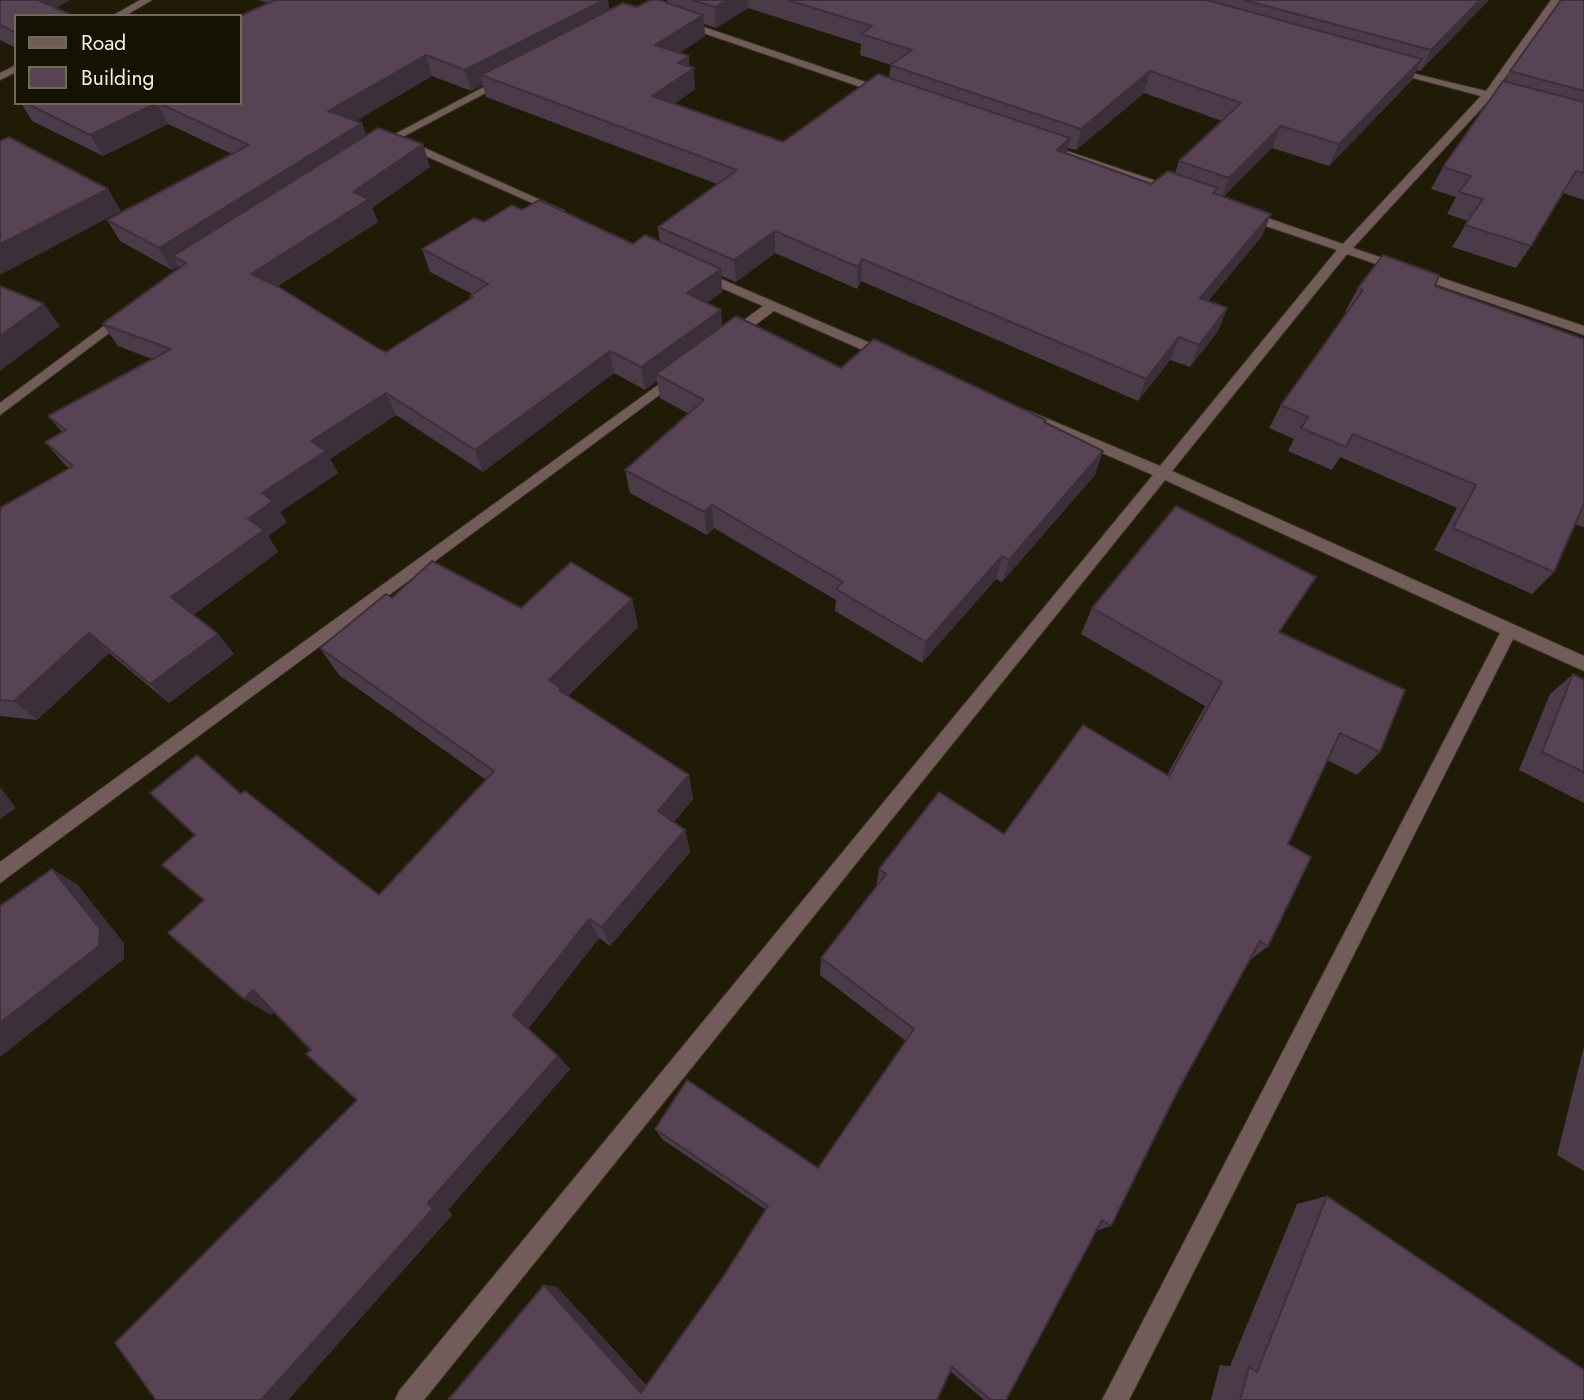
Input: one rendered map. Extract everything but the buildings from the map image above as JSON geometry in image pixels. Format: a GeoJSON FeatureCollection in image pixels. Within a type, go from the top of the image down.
{"type":"FeatureCollection","features":[{"type":"Feature","properties":{"kind":"street"},"geometry":{"type":"LineString","coordinates":[[121,14],[147,0]]}},
{"type":"Feature","properties":{"kind":"street"},"geometry":{"type":"LineString","coordinates":[[408,1400],[1345,249],[1488,95],[1556,0]]}},
{"type":"Feature","properties":{"kind":"street"},"geometry":{"type":"LineString","coordinates":[[670,18],[895,95]]}},
{"type":"Feature","properties":{"kind":"street"},"geometry":{"type":"LineString","coordinates":[[1381,66],[1512,102]]}},
{"type":"Feature","properties":{"kind":"street"},"geometry":{"type":"LineString","coordinates":[[512,76],[387,141],[570,216]]}},
{"type":"Feature","properties":{"kind":"street"},"geometry":{"type":"LineString","coordinates":[[1040,145],[1186,195]]}},
{"type":"Feature","properties":{"kind":"street"},"geometry":{"type":"LineString","coordinates":[[1239,213],[1584,331]]}},
{"type":"Feature","properties":{"kind":"street"},"geometry":{"type":"LineString","coordinates":[[684,267],[898,360]]}},
{"type":"Feature","properties":{"kind":"street"},"geometry":{"type":"LineString","coordinates":[[716,347],[772,306]]}},
{"type":"Feature","properties":{"kind":"street"},"geometry":{"type":"LineString","coordinates":[[0,410],[130,310]]}},
{"type":"Feature","properties":{"kind":"street"},"geometry":{"type":"LineString","coordinates":[[0,874],[694,363]]}},
{"type":"Feature","properties":{"kind":"street"},"geometry":{"type":"LineString","coordinates":[[1012,408],[1163,473],[1584,664]]}},
{"type":"Feature","properties":{"kind":"street"},"geometry":{"type":"LineString","coordinates":[[1115,1400],[1509,631]]}}]}
